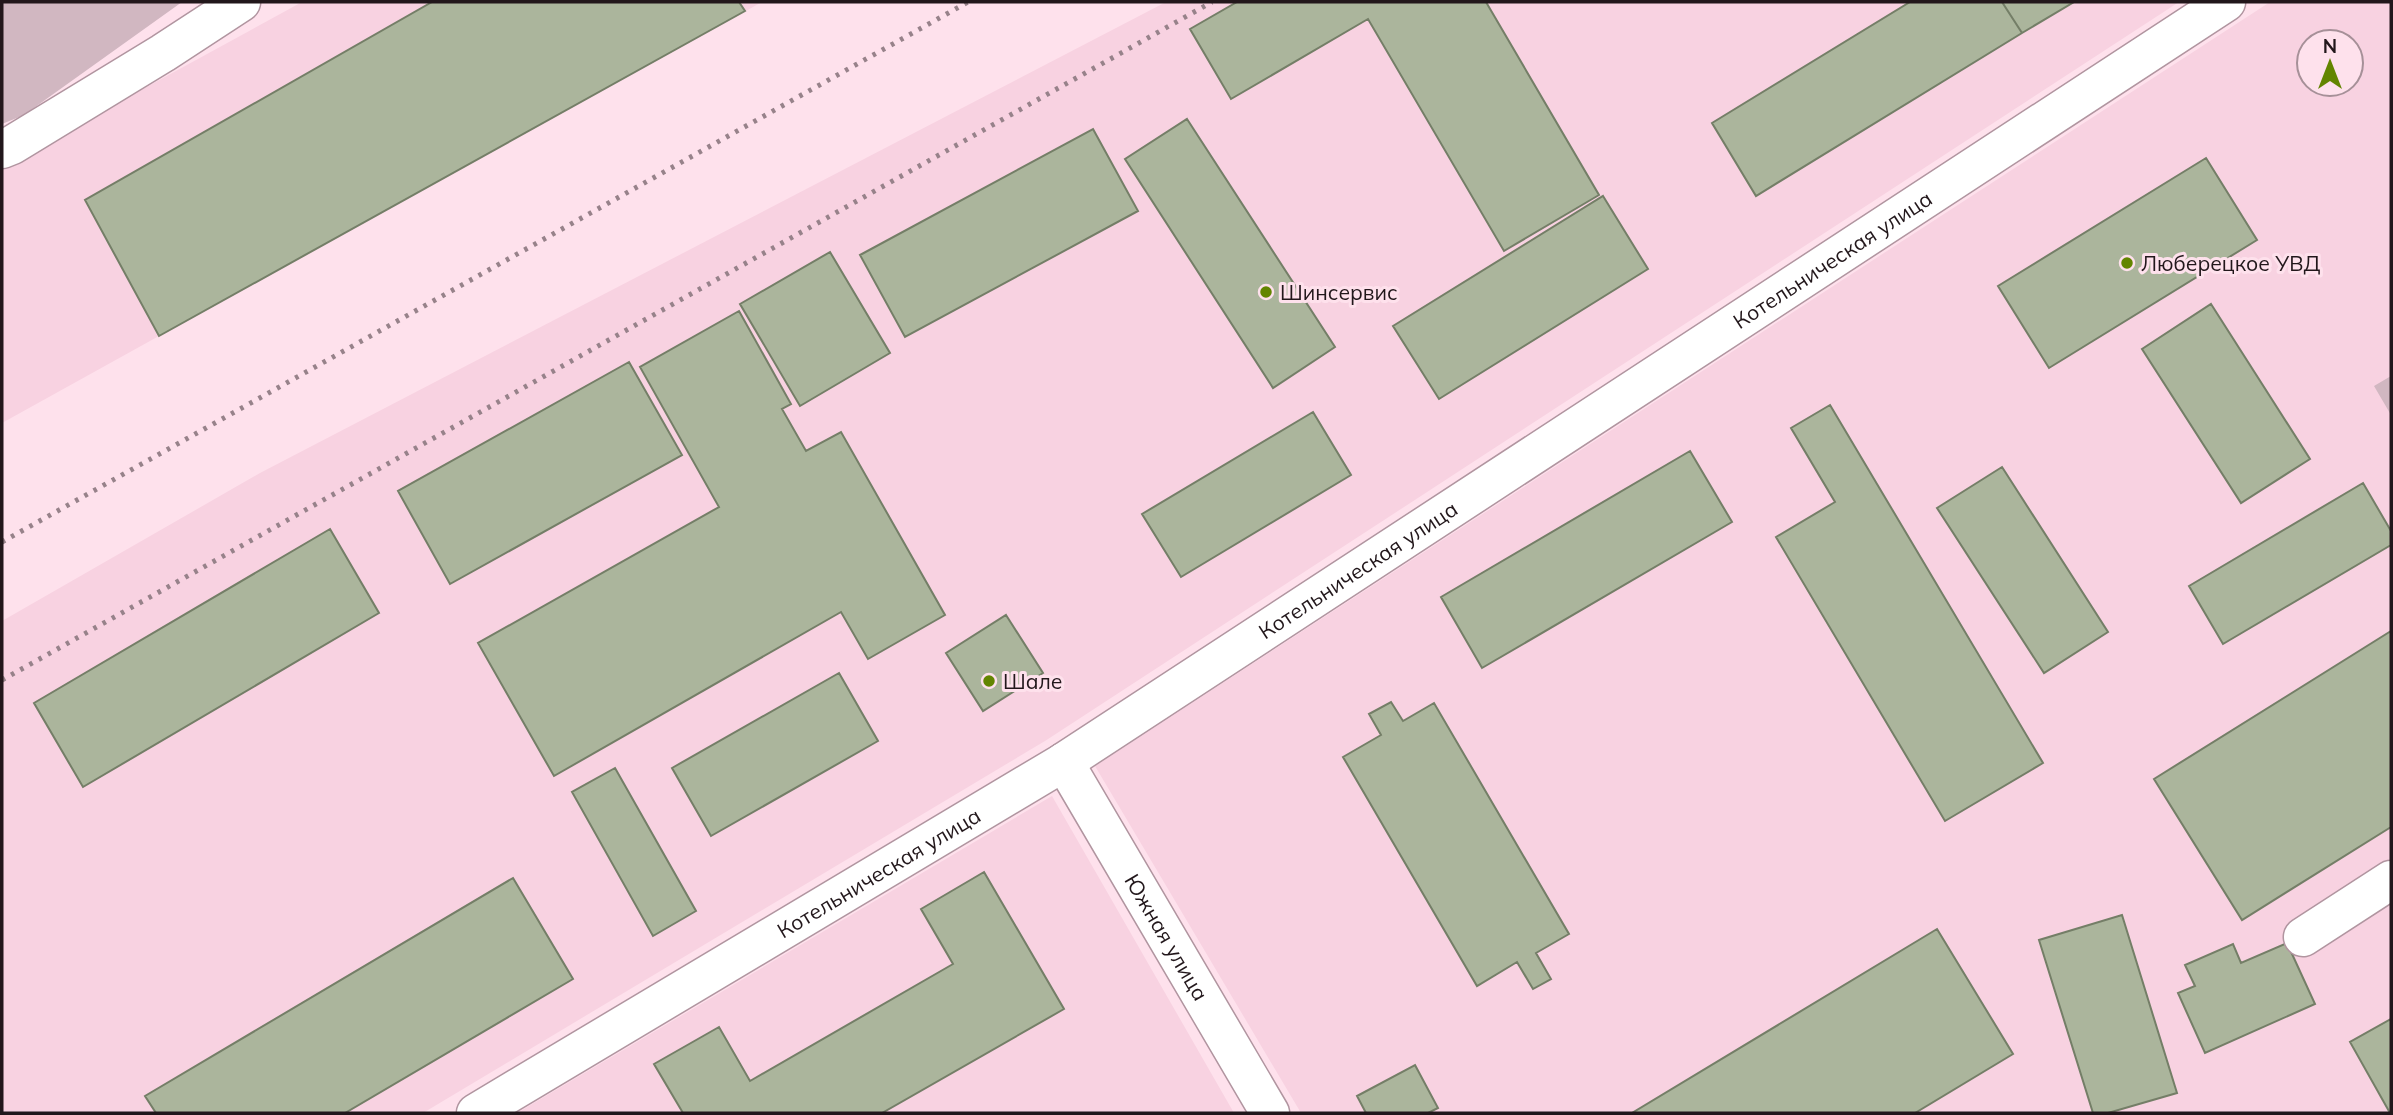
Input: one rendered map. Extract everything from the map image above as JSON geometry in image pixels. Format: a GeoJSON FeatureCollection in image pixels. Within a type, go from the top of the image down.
{"type":"FeatureCollection","features":[{"type":"Feature","properties":{"kind":"street"},"geometry":{"type":"LineString","coordinates":[[2,149],[163,53],[241,2]]}},
{"type":"Feature","properties":{"kind":"street","name":"Котельническая улица"},"geometry":{"type":"LineString","coordinates":[[476,1113],[1064,762],[2227,2]]}},
{"type":"Feature","properties":{"kind":"street","name":"Южная улица"},"geometry":{"type":"LineString","coordinates":[[1064,762],[1270,1113]]}},
{"type":"Feature","properties":{"kind":"street"},"geometry":{"type":"LineString","coordinates":[[2303,937],[2391,880]]}},
{"type":"Feature","properties":{"kind":"shaded area"},"geometry":{"type":"Polygon","coordinates":[[[2,2],[182,2],[24,115],[2,124],[2,2]]]}},
{"type":"Feature","properties":{"kind":"shaded area"},"geometry":{"type":"Polygon","coordinates":[[[302,2],[762,2],[2,423],[2,166],[302,2]]]}},
{"type":"Feature","properties":{"kind":"shaded area"},"geometry":{"type":"Polygon","coordinates":[[[1166,2],[2179,2],[1045,741],[423,1113],[2,1113],[2,621],[260,473],[1166,2]]]}},
{"type":"Feature","properties":{"kind":"shaded area"},"geometry":{"type":"Polygon","coordinates":[[[2270,2],[2391,2],[2391,1113],[1301,1113],[1095,766],[2270,2]]]}},
{"type":"Feature","properties":{"kind":"shaded area"},"geometry":{"type":"Polygon","coordinates":[[[2391,376],[2391,415],[2374,386],[2391,376]]]}},
{"type":"Feature","properties":{"kind":"shaded area"},"geometry":{"type":"Polygon","coordinates":[[[1052,796],[1234,1113],[517,1113],[1052,796]]]}},
{"type":"Feature","properties":{"kind":"building"},"geometry":{"type":"Polygon","coordinates":[[[432,2],[739,2],[745,11],[159,336],[85,200],[432,2]]]}},
{"type":"Feature","properties":{"kind":"building"},"geometry":{"type":"Polygon","coordinates":[[[1237,2],[1486,2],[1599,195],[1504,251],[1368,19],[1231,99],[1190,29],[1237,2]]]}},
{"type":"Feature","properties":{"kind":"building"},"geometry":{"type":"Polygon","coordinates":[[[1910,2],[2002,2],[2022,33],[1756,196],[1712,123],[1910,2]]]}},
{"type":"Feature","properties":{"kind":"building"},"geometry":{"type":"Polygon","coordinates":[[[2002,2],[2074,2],[2022,33],[2002,2]]]}},
{"type":"Feature","properties":{"kind":"building"},"geometry":{"type":"Polygon","coordinates":[[[1187,119],[1335,347],[1273,388],[1125,159],[1187,119]]]}},
{"type":"Feature","properties":{"kind":"building"},"geometry":{"type":"Polygon","coordinates":[[[1093,129],[1138,211],[905,337],[860,255],[1093,129]]]}},
{"type":"Feature","properties":{"kind":"building","name":"Люберецкое УВД"},"geometry":{"type":"Polygon","coordinates":[[[2206,158],[2257,240],[2049,368],[1998,286],[2206,158]]]}},
{"type":"Feature","properties":{"kind":"building"},"geometry":{"type":"Polygon","coordinates":[[[1603,196],[1648,269],[1439,399],[1393,326],[1603,196]]]}},
{"type":"Feature","properties":{"kind":"building"},"geometry":{"type":"Polygon","coordinates":[[[830,252],[890,353],[800,406],[740,304],[830,252]]]}},
{"type":"Feature","properties":{"kind":"building"},"geometry":{"type":"Polygon","coordinates":[[[2211,304],[2310,459],[2241,503],[2142,349],[2211,304]]]}},
{"type":"Feature","properties":{"kind":"building"},"geometry":{"type":"Polygon","coordinates":[[[739,311],[791,404],[782,409],[806,451],[841,432],[945,615],[868,659],[841,612],[554,776],[478,643],[719,507],[640,367],[739,311]]]}},
{"type":"Feature","properties":{"kind":"building"},"geometry":{"type":"Polygon","coordinates":[[[629,362],[682,455],[450,584],[398,491],[629,362]]]}},
{"type":"Feature","properties":{"kind":"building"},"geometry":{"type":"Polygon","coordinates":[[[1830,405],[2043,763],[1945,821],[1776,537],[1835,502],[1791,428],[1830,405]]]}},
{"type":"Feature","properties":{"kind":"building"},"geometry":{"type":"Polygon","coordinates":[[[1313,412],[1351,475],[1181,577],[1142,514],[1313,412]]]}},
{"type":"Feature","properties":{"kind":"building"},"geometry":{"type":"Polygon","coordinates":[[[1690,451],[1732,522],[1482,668],[1441,597],[1690,451]]]}},
{"type":"Feature","properties":{"kind":"building"},"geometry":{"type":"Polygon","coordinates":[[[2002,467],[2108,632],[2044,673],[1937,508],[2002,467]]]}},
{"type":"Feature","properties":{"kind":"building"},"geometry":{"type":"Polygon","coordinates":[[[2363,483],[2391,531],[2391,545],[2223,644],[2189,586],[2363,483]]]}},
{"type":"Feature","properties":{"kind":"building"},"geometry":{"type":"Polygon","coordinates":[[[330,529],[379,613],[83,787],[34,703],[330,529]]]}},
{"type":"Feature","properties":{"kind":"building"},"geometry":{"type":"Polygon","coordinates":[[[1006,615],[1043,673],[983,711],[946,653],[1006,615]]]}},
{"type":"Feature","properties":{"kind":"building"},"geometry":{"type":"Polygon","coordinates":[[[2391,631],[2391,827],[2242,920],[2154,779],[2391,631]]]}},
{"type":"Feature","properties":{"kind":"building"},"geometry":{"type":"Polygon","coordinates":[[[839,673],[878,741],[711,836],[672,768],[839,673]]]}},
{"type":"Feature","properties":{"kind":"building"},"geometry":{"type":"Polygon","coordinates":[[[1391,702],[1403,721],[1434,703],[1569,934],[1536,953],[1551,979],[1533,989],[1517,962],[1477,986],[1343,757],[1381,735],[1369,714],[1391,702]]]}},
{"type":"Feature","properties":{"kind":"building"},"geometry":{"type":"Polygon","coordinates":[[[615,768],[696,911],[653,936],[572,792],[615,768]]]}},
{"type":"Feature","properties":{"kind":"building"},"geometry":{"type":"Polygon","coordinates":[[[984,872],[1064,1009],[882,1113],[683,1113],[654,1064],[719,1027],[750,1081],[953,964],[921,909],[984,872]]]}},
{"type":"Feature","properties":{"kind":"building"},"geometry":{"type":"Polygon","coordinates":[[[513,878],[573,979],[345,1113],[156,1113],[145,1096],[513,878]]]}},
{"type":"Feature","properties":{"kind":"building"},"geometry":{"type":"Polygon","coordinates":[[[2122,915],[2177,1093],[2108,1113],[2093,1113],[2039,940],[2122,915]]]}},
{"type":"Feature","properties":{"kind":"building"},"geometry":{"type":"Polygon","coordinates":[[[1937,929],[2013,1054],[1915,1113],[1632,1113],[1937,929]]]}},
{"type":"Feature","properties":{"kind":"building"},"geometry":{"type":"Polygon","coordinates":[[[2287,943],[2315,1004],[2205,1053],[2178,993],[2195,986],[2185,965],[2233,944],[2241,963],[2287,943]]]}},
{"type":"Feature","properties":{"kind":"building"},"geometry":{"type":"Polygon","coordinates":[[[2391,1019],[2391,1113],[2390,1113],[2350,1042],[2391,1019]]]}},
{"type":"Feature","properties":{"kind":"building"},"geometry":{"type":"Polygon","coordinates":[[[1415,1065],[1438,1108],[1428,1113],[1366,1113],[1357,1096],[1415,1065]]]}},
{"type":"Feature","properties":{"kind":"railway"},"geometry":{"type":"LineString","coordinates":[[2,542],[968,2]]}},
{"type":"Feature","properties":{"kind":"railway"},"geometry":{"type":"LineString","coordinates":[[2,680],[1212,2]]}},
{"type":"Feature","properties":{"kind":"place","name":"Люберецкое УВД"},"geometry":{"type":"Point","coordinates":[2127,263]}},
{"type":"Feature","properties":{"kind":"place","name":"Шинсервис"},"geometry":{"type":"Point","coordinates":[1266,292]}},
{"type":"Feature","properties":{"kind":"place","name":"Шале"},"geometry":{"type":"Point","coordinates":[989,681]}}]}
